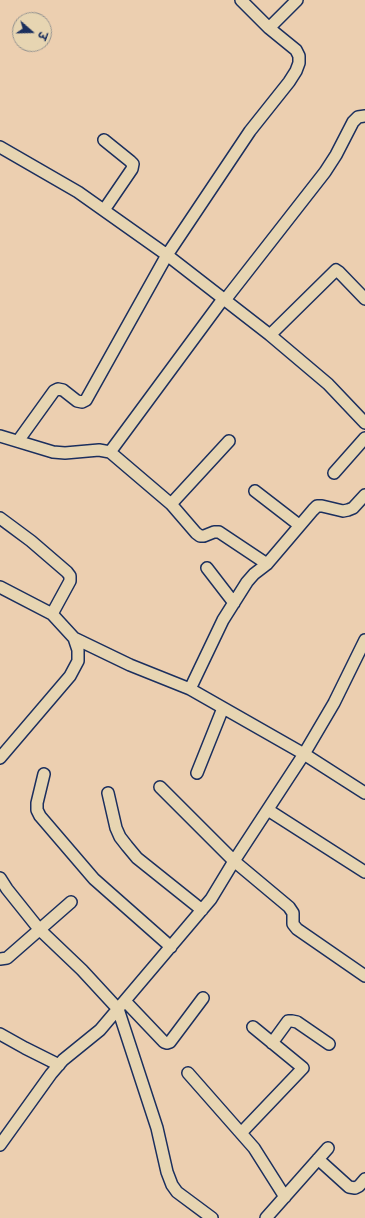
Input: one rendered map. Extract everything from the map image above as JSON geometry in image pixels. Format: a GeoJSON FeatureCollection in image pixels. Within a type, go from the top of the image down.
{"type":"FeatureCollection","features":[{"type":"Feature","properties":{"kind":"street"},"geometry":{"type":"LineString","coordinates":[[18,441],[54,391],[58,389],[63,390],[77,401],[82,402],[86,400],[167,255],[250,131],[296,71],[299,56],[296,50],[269,28],[240,0]]}},
{"type":"Feature","properties":{"kind":"street"},"geometry":{"type":"LineString","coordinates":[[269,28],[297,0]]}},
{"type":"Feature","properties":{"kind":"street"},"geometry":{"type":"LineString","coordinates":[[110,452],[224,299],[325,172],[336,155],[353,122],[358,117],[365,116]]}},
{"type":"Feature","properties":{"kind":"street"},"geometry":{"type":"LineString","coordinates":[[104,140],[130,161],[132,164],[132,169],[104,210]]}},
{"type":"Feature","properties":{"kind":"street"},"geometry":{"type":"LineString","coordinates":[[0,147],[78,192],[167,255],[270,335],[328,384],[365,423]]}},
{"type":"Feature","properties":{"kind":"street"},"geometry":{"type":"LineString","coordinates":[[270,335],[336,270],[365,299]]}},
{"type":"Feature","properties":{"kind":"street"},"geometry":{"type":"LineString","coordinates":[[0,436],[53,452],[99,450],[110,452],[171,504],[200,536],[219,532],[267,564]]}},
{"type":"Feature","properties":{"kind":"street"},"geometry":{"type":"LineString","coordinates":[[334,473],[365,438]]}},
{"type":"Feature","properties":{"kind":"street"},"geometry":{"type":"LineString","coordinates":[[171,504],[229,440]]}},
{"type":"Feature","properties":{"kind":"street"},"geometry":{"type":"LineString","coordinates":[[255,491],[299,525]]}},
{"type":"Feature","properties":{"kind":"street"},"geometry":{"type":"LineString","coordinates":[[190,689],[223,620],[247,582],[254,574],[267,564],[299,525],[317,506],[343,511],[348,510],[353,508],[365,495]]}},
{"type":"Feature","properties":{"kind":"street"},"geometry":{"type":"LineString","coordinates":[[0,518],[41,550],[70,576],[70,582],[52,614]]}},
{"type":"Feature","properties":{"kind":"street"},"geometry":{"type":"LineString","coordinates":[[207,568],[234,603]]}},
{"type":"Feature","properties":{"kind":"street"},"geometry":{"type":"LineString","coordinates":[[1,590],[52,614],[74,638],[130,665],[190,689],[304,754],[365,793]]}},
{"type":"Feature","properties":{"kind":"street"},"geometry":{"type":"LineString","coordinates":[[0,758],[70,676],[78,661],[78,650],[74,638]]}},
{"type":"Feature","properties":{"kind":"street"},"geometry":{"type":"LineString","coordinates":[[0,1145],[51,1074],[63,1060],[100,1030],[216,892],[234,861],[304,754],[334,703],[365,640]]}},
{"type":"Feature","properties":{"kind":"street"},"geometry":{"type":"LineString","coordinates":[[197,773],[223,708]]}},
{"type":"Feature","properties":{"kind":"street"},"geometry":{"type":"LineString","coordinates":[[44,774],[36,803],[40,816],[94,879],[171,947]]}},
{"type":"Feature","properties":{"kind":"street"},"geometry":{"type":"LineString","coordinates":[[160,787],[234,861],[289,906],[293,913],[294,924],[297,929],[365,976]]}},
{"type":"Feature","properties":{"kind":"street"},"geometry":{"type":"LineString","coordinates":[[108,793],[116,828],[126,846],[137,858],[202,910]]}},
{"type":"Feature","properties":{"kind":"street"},"geometry":{"type":"LineString","coordinates":[[268,810],[365,872]]}},
{"type":"Feature","properties":{"kind":"street"},"geometry":{"type":"LineString","coordinates":[[0,878],[39,929],[82,970],[164,1042],[170,1042],[203,998]]}},
{"type":"Feature","properties":{"kind":"street"},"geometry":{"type":"LineString","coordinates":[[0,959],[7,958],[71,902]]}},
{"type":"Feature","properties":{"kind":"street"},"geometry":{"type":"LineString","coordinates":[[122,1005],[157,1128],[167,1172],[172,1185],[178,1192],[212,1218]]}},
{"type":"Feature","properties":{"kind":"street"},"geometry":{"type":"LineString","coordinates":[[272,1043],[288,1022],[292,1021],[297,1022],[329,1044]]}},
{"type":"Feature","properties":{"kind":"street"},"geometry":{"type":"LineString","coordinates":[[241,1133],[302,1070],[302,1067],[253,1027]]}},
{"type":"Feature","properties":{"kind":"street"},"geometry":{"type":"LineString","coordinates":[[0,1034],[59,1065]]}},
{"type":"Feature","properties":{"kind":"street"},"geometry":{"type":"LineString","coordinates":[[188,1073],[254,1148],[285,1197]]}},
{"type":"Feature","properties":{"kind":"street"},"geometry":{"type":"LineString","coordinates":[[266,1218],[328,1148]]}},
{"type":"Feature","properties":{"kind":"street"},"geometry":{"type":"LineString","coordinates":[[318,1160],[349,1187],[355,1188],[365,1180]]}}]}
